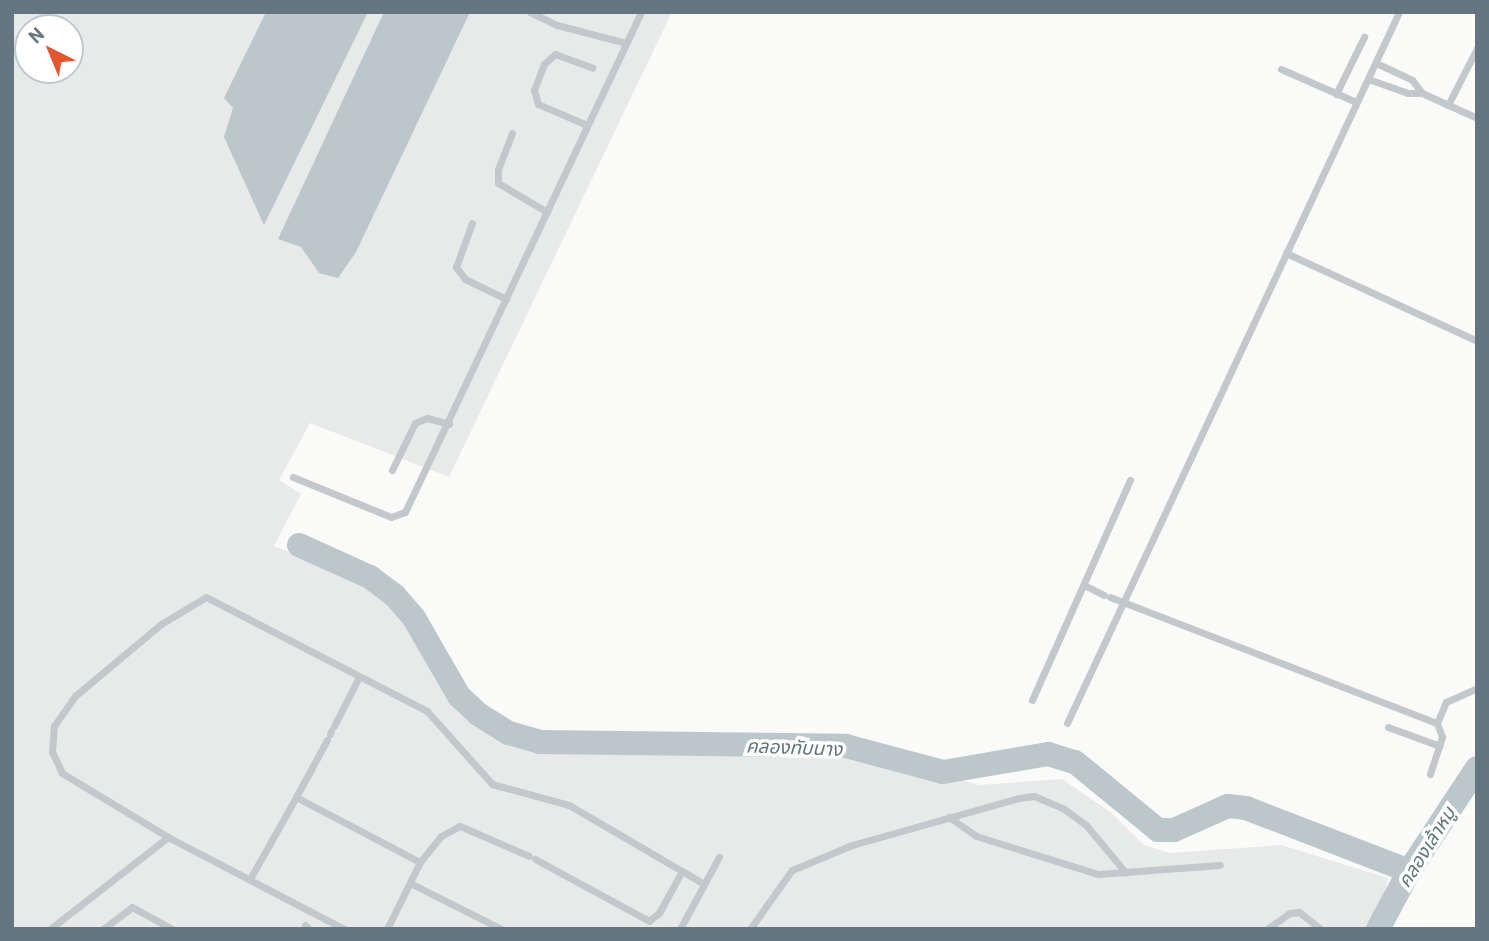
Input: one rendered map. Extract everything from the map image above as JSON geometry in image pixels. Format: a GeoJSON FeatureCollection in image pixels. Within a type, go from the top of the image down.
{"type":"FeatureCollection","features":[{"type":"Feature","properties":{"kind":"lane"},"geometry":{"type":"LineString","coordinates":[[530,12],[556,25],[626,43]]}},
{"type":"Feature","properties":{"kind":"lane"},"geometry":{"type":"LineString","coordinates":[[293,477],[391,517],[400,516],[413,500],[641,12]]}},
{"type":"Feature","properties":{"kind":"lane"},"geometry":{"type":"LineString","coordinates":[[1066,723],[1399,12]]}},
{"type":"Feature","properties":{"kind":"lane"},"geometry":{"type":"LineString","coordinates":[[1336,93],[1364,37]]}},
{"type":"Feature","properties":{"kind":"lane"},"geometry":{"type":"LineString","coordinates":[[1448,105],[1477,48]]}},
{"type":"Feature","properties":{"kind":"lane"},"geometry":{"type":"LineString","coordinates":[[587,125],[538,104],[534,90],[544,64],[555,54],[593,68]]}},
{"type":"Feature","properties":{"kind":"lane"},"geometry":{"type":"LineString","coordinates":[[1376,63],[1412,80],[1422,93]]}},
{"type":"Feature","properties":{"kind":"lane"},"geometry":{"type":"LineString","coordinates":[[1281,69],[1356,102]]}},
{"type":"Feature","properties":{"kind":"lane"},"geometry":{"type":"LineString","coordinates":[[1368,79],[1408,93],[1422,93],[1477,118]]}},
{"type":"Feature","properties":{"kind":"lane"},"geometry":{"type":"LineString","coordinates":[[512,133],[498,169],[498,183],[547,212]]}},
{"type":"Feature","properties":{"kind":"lane"},"geometry":{"type":"LineString","coordinates":[[472,223],[456,267],[464,279],[506,299]]}},
{"type":"Feature","properties":{"kind":"lane"},"geometry":{"type":"LineString","coordinates":[[1286,253],[1477,341]]}},
{"type":"Feature","properties":{"kind":"lane"},"geometry":{"type":"LineString","coordinates":[[392,470],[415,423],[427,418],[449,424]]}},
{"type":"Feature","properties":{"kind":"lane"},"geometry":{"type":"LineString","coordinates":[[1032,700],[1130,481]]}},
{"type":"Feature","properties":{"kind":"lane"},"geometry":{"type":"LineString","coordinates":[[1084,585],[1122,603],[1437,723],[1442,730],[1440,746],[1430,774]]}},
{"type":"Feature","properties":{"kind":"lane"},"geometry":{"type":"LineString","coordinates":[[344,929],[251,877],[168,837],[71,781],[55,764],[52,752],[54,726],[64,708],[161,624],[206,597],[438,719],[492,784],[569,805],[704,884]]}},
{"type":"Feature","properties":{"kind":"lane"},"geometry":{"type":"LineString","coordinates":[[251,877],[359,677]]}},
{"type":"Feature","properties":{"kind":"lane"},"geometry":{"type":"LineString","coordinates":[[1437,723],[1446,702],[1477,688]]}},
{"type":"Feature","properties":{"kind":"lane"},"geometry":{"type":"LineString","coordinates":[[1388,727],[1440,746]]}},
{"type":"Feature","properties":{"kind":"lane"},"geometry":{"type":"LineString","coordinates":[[750,929],[792,870],[852,845],[1034,796],[1086,825],[1126,873]]}},
{"type":"Feature","properties":{"kind":"lane"},"geometry":{"type":"LineString","coordinates":[[296,797],[420,862]]}},
{"type":"Feature","properties":{"kind":"lane"},"geometry":{"type":"LineString","coordinates":[[950,817],[966,831],[1098,874],[1220,865]]}},
{"type":"Feature","properties":{"kind":"lane"},"geometry":{"type":"LineString","coordinates":[[387,929],[420,862],[441,836],[460,826],[532,857],[649,921],[659,913],[682,871]]}},
{"type":"Feature","properties":{"kind":"lane"},"geometry":{"type":"LineString","coordinates":[[50,929],[168,837]]}},
{"type":"Feature","properties":{"kind":"lane"},"geometry":{"type":"LineString","coordinates":[[680,929],[719,857]]}},
{"type":"Feature","properties":{"kind":"lane"},"geometry":{"type":"LineString","coordinates":[[410,883],[501,929]]}},
{"type":"Feature","properties":{"kind":"lane"},"geometry":{"type":"LineString","coordinates":[[103,929],[132,907],[172,929]]}},
{"type":"Feature","properties":{"kind":"lane"},"geometry":{"type":"LineString","coordinates":[[1267,929],[1290,913],[1299,912],[1321,929]]}},
{"type":"Feature","properties":{"kind":"shaded area"},"geometry":{"type":"Polygon","coordinates":[[[12,12],[672,12],[449,477],[310,423],[279,480],[301,494],[274,546],[373,587],[390,601],[471,714],[495,733],[700,755],[871,756],[979,785],[1062,779],[1109,811],[1144,845],[1170,853],[1281,845],[1388,878],[1377,919],[1370,929],[12,929],[12,12]]]}},
{"type":"Feature","properties":{"kind":"shaded area"},"geometry":{"type":"Polygon","coordinates":[[[266,12],[368,12],[264,225],[224,137],[233,108],[224,98],[266,12]]]}},
{"type":"Feature","properties":{"kind":"shaded area"},"geometry":{"type":"Polygon","coordinates":[[[384,12],[470,12],[356,252],[338,278],[319,273],[301,247],[278,239],[384,12]]]}},
{"type":"Feature","properties":{"kind":"waterway","name":"คลองทับนาง"},"geometry":{"type":"LineString","coordinates":[[299,545],[370,577],[395,596],[414,618],[459,696],[478,714],[509,733],[540,742],[846,746],[943,772],[1048,754],[1075,762],[1158,830],[1174,830],[1228,806],[1246,808],[1409,871]]}},
{"type":"Feature","properties":{"kind":"waterway","name":"คลองเล้าหมู"},"geometry":{"type":"LineString","coordinates":[[1378,929],[1409,871],[1477,768]]}}]}
